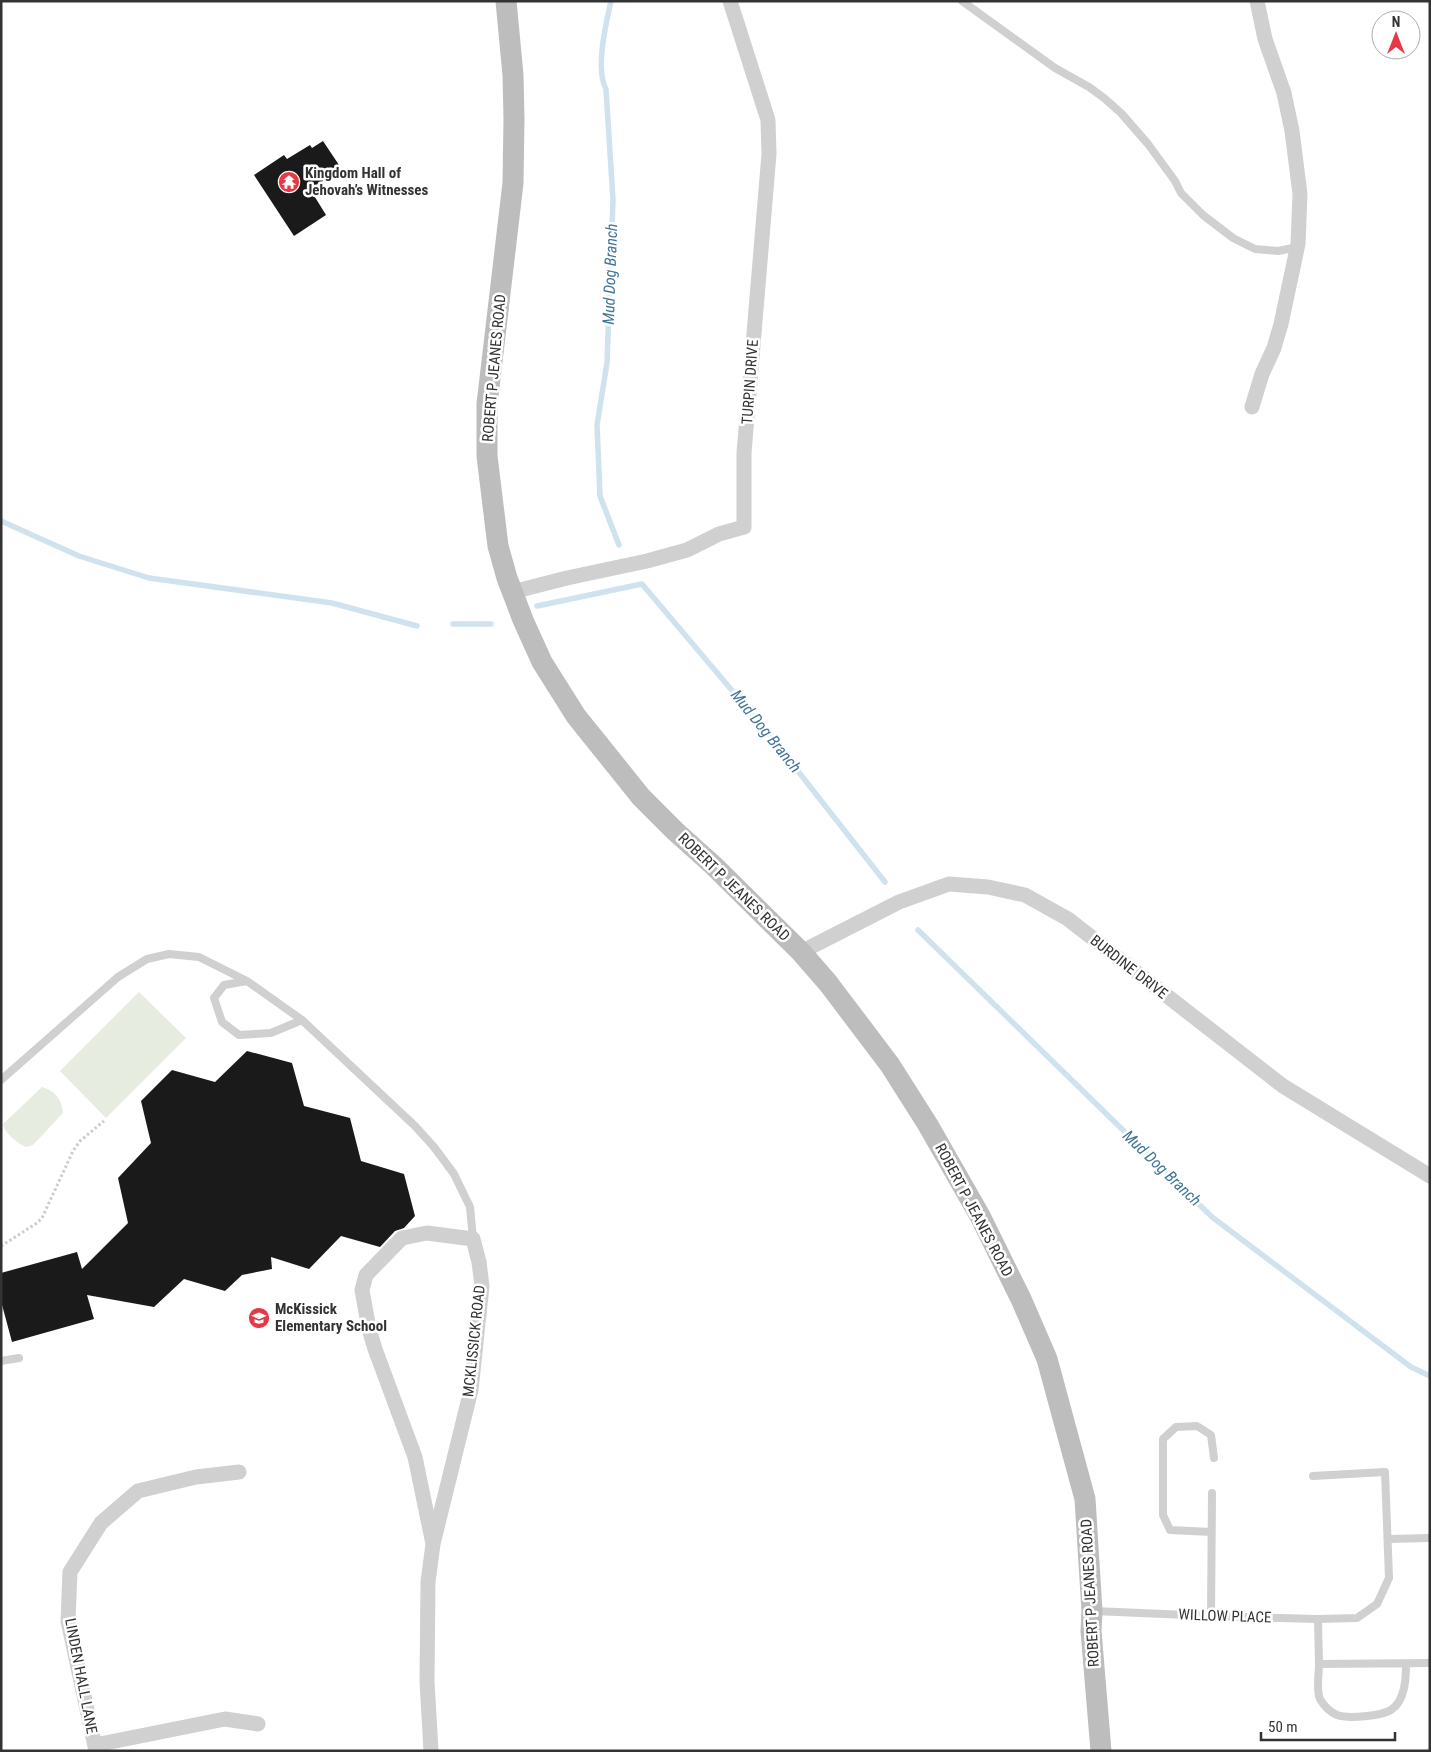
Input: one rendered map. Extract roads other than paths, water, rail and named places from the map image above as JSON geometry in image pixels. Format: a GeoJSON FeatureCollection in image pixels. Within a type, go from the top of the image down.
{"type":"FeatureCollection","features":[{"type":"Feature","properties":{"kind":"street","name":"ROBERT P JEANES ROAD"},"geometry":{"type":"LineString","coordinates":[[506,1],[513,75],[513,183],[487,404],[487,456],[498,546],[512,592],[542,662],[576,716],[641,797],[801,952],[828,983],[885,1058],[914,1102],[980,1216],[1047,1359],[1085,1498],[1092,1611],[1091,1631],[1101,1751]]}},
{"type":"Feature","properties":{"kind":"street","name":"TURPIN DRIVE"},"geometry":{"type":"LineString","coordinates":[[512,592],[687,550],[719,534],[744,527],[744,453],[769,154],[768,120],[730,1]]}},
{"type":"Feature","properties":{"kind":"street"},"geometry":{"type":"LineString","coordinates":[[1252,407],[1281,324],[1298,247],[1300,194],[1292,131],[1284,93],[1265,39],[1257,1]]}},
{"type":"Feature","properties":{"kind":"street","name":"BURDINE DRIVE"},"geometry":{"type":"LineString","coordinates":[[801,952],[899,902],[949,884],[988,887],[1025,896],[1068,919],[1283,1086],[1430,1176]]}},
{"type":"Feature","properties":{"kind":"street","name":"MCKLISSICK ROAD"},"geometry":{"type":"LineString","coordinates":[[431,1751],[427,1681],[428,1582],[433,1544],[470,1390],[482,1286],[479,1262],[473,1239],[427,1233],[402,1238],[366,1275],[362,1290],[369,1330],[375,1349],[415,1457],[433,1544]]}},
{"type":"Feature","properties":{"kind":"street","name":"LINDEN HALL LANE"},"geometry":{"type":"LineString","coordinates":[[96,1748],[68,1621],[70,1572],[101,1524],[138,1491],[196,1477],[239,1472]]}},
{"type":"Feature","properties":{"kind":"street"},"geometry":{"type":"LineString","coordinates":[[96,1748],[225,1719],[258,1724]]}},
{"type":"Feature","properties":{"kind":"lane"},"geometry":{"type":"LineString","coordinates":[[962,1],[1056,68],[1089,86],[1104,98],[1121,113],[1148,144],[1175,181],[1181,193],[1203,215],[1227,233],[1243,244],[1255,249],[1278,251],[1298,247]]}},
{"type":"Feature","properties":{"kind":"lane"},"geometry":{"type":"LineString","coordinates":[[1,1080],[118,977],[147,959],[169,954],[199,957],[247,981],[302,1020],[415,1126],[434,1147],[454,1174],[470,1207],[473,1239]]}},
{"type":"Feature","properties":{"kind":"lane"},"geometry":{"type":"LineString","coordinates":[[247,981],[224,985],[214,998],[222,1022],[239,1035],[271,1032],[302,1020]]}},
{"type":"Feature","properties":{"kind":"lane"},"geometry":{"type":"LineString","coordinates":[[1,1361],[19,1358]]}},
{"type":"Feature","properties":{"kind":"lane"},"geometry":{"type":"LineString","coordinates":[[1211,1532],[1170,1530],[1163,1515],[1163,1439],[1176,1427],[1197,1426],[1212,1435],[1214,1458]]}},
{"type":"Feature","properties":{"kind":"lane"},"geometry":{"type":"LineString","coordinates":[[1313,1476],[1385,1472],[1388,1539],[1430,1538]]}},
{"type":"Feature","properties":{"kind":"lane"},"geometry":{"type":"LineString","coordinates":[[1211,1616],[1212,1493]]}},
{"type":"Feature","properties":{"kind":"lane","name":"WILLOW PLACE"},"geometry":{"type":"LineString","coordinates":[[1092,1611],[1318,1619],[1358,1618],[1377,1604],[1389,1578],[1388,1539]]}},
{"type":"Feature","properties":{"kind":"lane"},"geometry":{"type":"LineString","coordinates":[[1318,1619],[1319,1698],[1327,1709],[1338,1715],[1374,1715],[1391,1710],[1401,1697],[1406,1682],[1406,1664]]}},
{"type":"Feature","properties":{"kind":"lane"},"geometry":{"type":"LineString","coordinates":[[1319,1664],[1430,1663]]}},
{"type":"Feature","properties":{"kind":"waterway","name":"Mud Dog Branch"},"geometry":{"type":"LineString","coordinates":[[611,1],[602,46],[601,70],[606,89],[613,200],[607,363],[597,425],[600,496],[619,545]]}},
{"type":"Feature","properties":{"kind":"waterway"},"geometry":{"type":"LineString","coordinates":[[1,521],[79,556],[149,578],[332,603],[417,626]]}},
{"type":"Feature","properties":{"kind":"waterway","name":"Mud Dog Branch"},"geometry":{"type":"LineString","coordinates":[[537,606],[642,584],[768,733],[885,882]]}},
{"type":"Feature","properties":{"kind":"waterway"},"geometry":{"type":"LineString","coordinates":[[453,624],[491,624]]}},
{"type":"Feature","properties":{"kind":"waterway","name":"Mud Dog Branch"},"geometry":{"type":"LineString","coordinates":[[918,930],[1212,1217],[1411,1367],[1430,1376]]}},
{"type":"Feature","properties":{"kind":"place","name":"Kingdom Hall of Jehovah’s Witnesses"},"geometry":{"type":"Point","coordinates":[289,182]}},
{"type":"Feature","properties":{"kind":"place","name":"McKissick Elementary School"},"geometry":{"type":"Point","coordinates":[259,1318]}}]}
